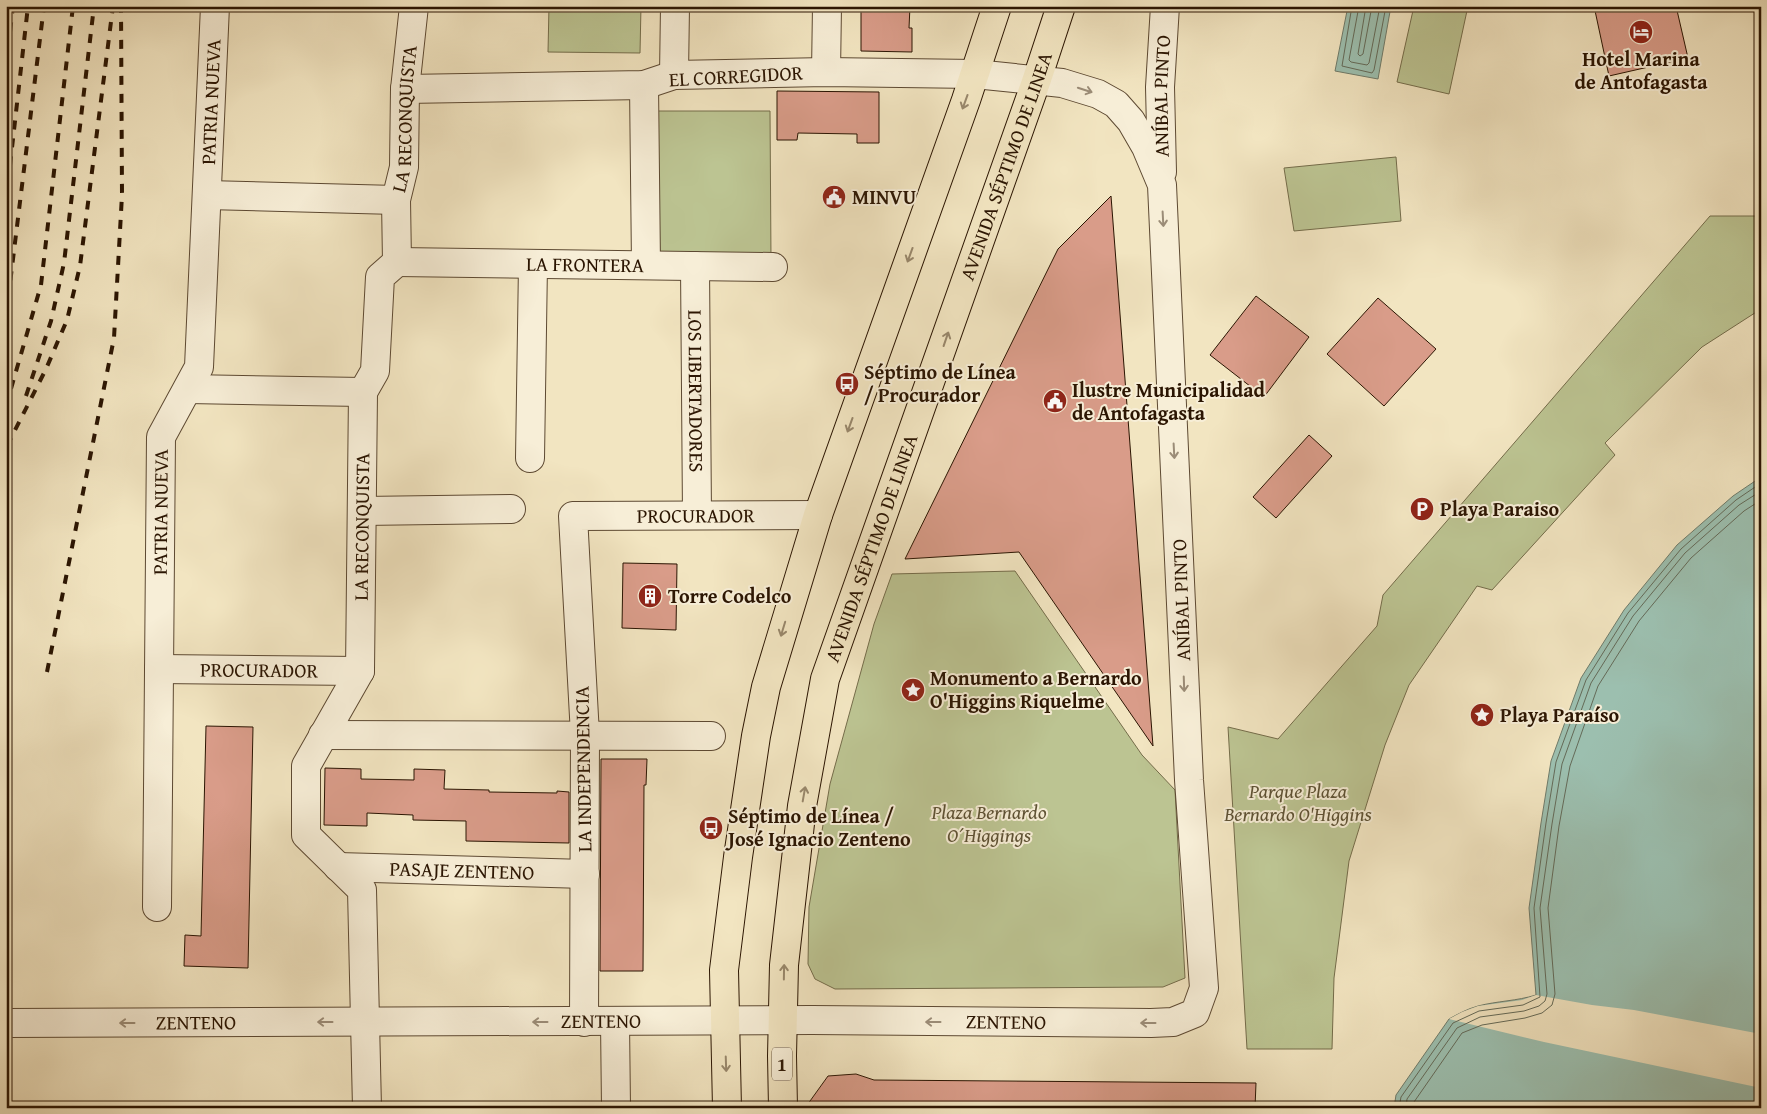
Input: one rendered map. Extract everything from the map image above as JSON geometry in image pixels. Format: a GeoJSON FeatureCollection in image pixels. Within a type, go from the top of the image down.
{"type":"FeatureCollection","features":[{"type":"Feature","properties":{"kind":"highway"},"geometry":{"type":"LineString","coordinates":[[728,1108],[724,970],[756,736],[766,686],[818,515],[998,6]]}},
{"type":"Feature","properties":{"kind":"highway","name":"AVENIDA SÉPTIMO DE LINEA"},"geometry":{"type":"LineString","coordinates":[[784,1021],[784,965],[802,806],[825,679],[1037,79],[1061,6]]}},
{"type":"Feature","properties":{"kind":"highway","name":"1"},"geometry":{"type":"LineString","coordinates":[[783,1108],[782,1056],[784,1021]]}},
{"type":"Feature","properties":{"kind":"street","name":"PATRIA NUEVA"},"geometry":{"type":"LineString","coordinates":[[157,907],[162,438],[199,368],[215,6]]}},
{"type":"Feature","properties":{"kind":"street","name":"LA RECONQUISTA"},"geometry":{"type":"LineString","coordinates":[[368,1108],[362,890],[306,835],[306,766],[360,671],[363,392],[375,371],[380,277],[397,262],[396,200],[404,167],[405,89],[414,6]]}},
{"type":"Feature","properties":{"kind":"street"},"geometry":{"type":"LineString","coordinates":[[674,75],[675,6]]}},
{"type":"Feature","properties":{"kind":"street"},"geometry":{"type":"LineString","coordinates":[[826,72],[827,6]]}},
{"type":"Feature","properties":{"kind":"street","name":"ANÍBAL PINTO"},"geometry":{"type":"LineString","coordinates":[[1165,6],[1160,87],[1162,186],[1189,780],[1204,988],[1195,1013]]}},
{"type":"Feature","properties":{"kind":"street","name":"EL CORREGIDOR"},"geometry":{"type":"LineString","coordinates":[[405,89],[644,84],[674,75],[826,72],[975,74],[1037,79]]}},
{"type":"Feature","properties":{"kind":"street","name":"ANÍBAL PINTO"},"geometry":{"type":"LineString","coordinates":[[1037,79],[1062,82],[1098,94],[1116,104],[1132,121],[1146,147],[1162,186]]}},
{"type":"Feature","properties":{"kind":"street"},"geometry":{"type":"LineString","coordinates":[[644,84],[646,265]]}},
{"type":"Feature","properties":{"kind":"street"},"geometry":{"type":"LineString","coordinates":[[207,195],[396,200]]}},
{"type":"Feature","properties":{"kind":"street","name":"LA FRONTERA"},"geometry":{"type":"LineString","coordinates":[[397,262],[773,267]]}},
{"type":"Feature","properties":{"kind":"street"},"geometry":{"type":"LineString","coordinates":[[530,458],[533,264]]}},
{"type":"Feature","properties":{"kind":"street","name":"LOS LIBERTADORES"},"geometry":{"type":"LineString","coordinates":[[695,266],[697,516]]}},
{"type":"Feature","properties":{"kind":"street"},"geometry":{"type":"LineString","coordinates":[[188,388],[363,392]]}},
{"type":"Feature","properties":{"kind":"street"},"geometry":{"type":"LineString","coordinates":[[362,511],[512,509]]}},
{"type":"Feature","properties":{"kind":"street","name":"PROCURADOR"},"geometry":{"type":"LineString","coordinates":[[573,516],[818,515]]}},
{"type":"Feature","properties":{"kind":"street","name":"LA INDEPENDENCIA"},"geometry":{"type":"LineString","coordinates":[[573,516],[586,736],[584,1022]]}},
{"type":"Feature","properties":{"kind":"street","name":"PROCURADOR"},"geometry":{"type":"LineString","coordinates":[[159,669],[360,671]]}},
{"type":"Feature","properties":{"kind":"street"},"geometry":{"type":"LineString","coordinates":[[323,735],[711,736]]}},
{"type":"Feature","properties":{"kind":"street","name":"PASAJE ZENTENO"},"geometry":{"type":"LineString","coordinates":[[338,867],[585,874]]}},
{"type":"Feature","properties":{"kind":"street","name":"ZENTENO"},"geometry":{"type":"LineString","coordinates":[[6,1023],[812,1020],[1151,1023],[1173,1022],[1195,1013]]}},
{"type":"Feature","properties":{"kind":"street"},"geometry":{"type":"LineString","coordinates":[[615,1022],[616,1108]]}},
{"type":"Feature","properties":{"kind":"green space"},"geometry":{"type":"Polygon","coordinates":[[[549,6],[641,6],[640,53],[548,52],[549,6]]]}},
{"type":"Feature","properties":{"kind":"green space"},"geometry":{"type":"Polygon","coordinates":[[[1414,6],[1468,6],[1449,94],[1397,82],[1414,6]]]}},
{"type":"Feature","properties":{"kind":"green space"},"geometry":{"type":"Polygon","coordinates":[[[653,111],[770,111],[771,258],[653,258],[653,111]]]}},
{"type":"Feature","properties":{"kind":"green space"},"geometry":{"type":"Polygon","coordinates":[[[1396,157],[1401,221],[1294,231],[1284,168],[1396,157]]]}},
{"type":"Feature","properties":{"kind":"green space","name":"Parque Plaza Bernardo O'Higgins"},"geometry":{"type":"Polygon","coordinates":[[[1710,216],[1761,216],[1761,309],[1702,347],[1605,443],[1615,455],[1492,590],[1477,586],[1409,685],[1385,745],[1349,861],[1334,978],[1332,1049],[1247,1049],[1228,727],[1278,739],[1377,626],[1383,595],[1710,216]]]}},
{"type":"Feature","properties":{"kind":"green space","name":"Plaza Bernardo O´Higgings"},"geometry":{"type":"Polygon","coordinates":[[[1015,571],[1142,755],[1175,790],[1185,978],[1163,987],[835,989],[815,979],[808,964],[809,907],[830,784],[874,624],[892,574],[1015,571]]]}},
{"type":"Feature","properties":{"kind":"water"},"geometry":{"type":"Polygon","coordinates":[[[1348,6],[1391,6],[1378,79],[1335,71],[1348,6]]]}},
{"type":"Feature","properties":{"kind":"water"},"geometry":{"type":"Polygon","coordinates":[[[1761,477],[1761,1108],[1394,1108],[1396,1095],[1449,1019],[1478,1006],[1536,995],[1529,908],[1541,823],[1551,761],[1581,678],[1624,610],[1677,545],[1733,496],[1761,477]]]}},
{"type":"Feature","properties":{"kind":"pier"},"geometry":{"type":"Polygon","coordinates":[[[1536,995],[1634,1010],[1761,1034],[1761,1088],[1544,1042],[1449,1019],[1478,1006],[1522,1000],[1536,995]]]}},
{"type":"Feature","properties":{"kind":"building"},"geometry":{"type":"Polygon","coordinates":[[[861,6],[910,6],[909,28],[912,28],[912,52],[861,51],[861,6]]]}},
{"type":"Feature","properties":{"kind":"building","name":"Hotel Marina de Antofagasta"},"geometry":{"type":"Polygon","coordinates":[[[1594,6],[1676,6],[1688,58],[1609,76],[1594,6]]]}},
{"type":"Feature","properties":{"kind":"building"},"geometry":{"type":"Polygon","coordinates":[[[777,91],[879,92],[879,143],[857,143],[857,134],[798,133],[797,140],[777,140],[777,91]]]}},
{"type":"Feature","properties":{"kind":"building","name":"Ilustre Municipalidad de Antofagasta"},"geometry":{"type":"Polygon","coordinates":[[[1111,196],[1153,746],[1019,552],[905,559],[1058,249],[1111,196]]]}},
{"type":"Feature","properties":{"kind":"building"},"geometry":{"type":"Polygon","coordinates":[[[1256,296],[1309,337],[1264,397],[1210,355],[1256,296]]]}},
{"type":"Feature","properties":{"kind":"building"},"geometry":{"type":"Polygon","coordinates":[[[1378,298],[1436,349],[1384,406],[1327,354],[1378,298]]]}},
{"type":"Feature","properties":{"kind":"building"},"geometry":{"type":"Polygon","coordinates":[[[1309,435],[1332,456],[1276,518],[1253,497],[1309,435]]]}},
{"type":"Feature","properties":{"kind":"building","name":"Torre Codelco"},"geometry":{"type":"Polygon","coordinates":[[[623,563],[677,564],[676,630],[622,628],[623,563]]]}},
{"type":"Feature","properties":{"kind":"building"},"geometry":{"type":"Polygon","coordinates":[[[206,726],[253,727],[248,968],[184,966],[185,935],[201,936],[206,726]]]}},
{"type":"Feature","properties":{"kind":"building"},"geometry":{"type":"Polygon","coordinates":[[[601,759],[647,759],[646,785],[644,785],[643,971],[600,971],[601,759]]]}},
{"type":"Feature","properties":{"kind":"building"},"geometry":{"type":"Polygon","coordinates":[[[325,768],[361,769],[361,779],[414,780],[414,769],[445,770],[444,789],[489,790],[489,792],[569,792],[569,843],[466,841],[466,821],[413,820],[413,815],[367,813],[367,826],[324,825],[325,768]]]}},
{"type":"Feature","properties":{"kind":"building"},"geometry":{"type":"Polygon","coordinates":[[[856,1074],[874,1080],[1256,1083],[1255,1108],[805,1108],[828,1076],[856,1074]]]}},
{"type":"Feature","properties":{"kind":"railway"},"geometry":{"type":"LineString","coordinates":[[6,67],[13,6]]}},
{"type":"Feature","properties":{"kind":"railway"},"geometry":{"type":"LineString","coordinates":[[6,201],[28,6]]}},
{"type":"Feature","properties":{"kind":"railway"},"geometry":{"type":"LineString","coordinates":[[6,316],[44,6]]}},
{"type":"Feature","properties":{"kind":"railway"},"geometry":{"type":"LineString","coordinates":[[6,406],[41,285],[73,6]]}},
{"type":"Feature","properties":{"kind":"railway"},"geometry":{"type":"LineString","coordinates":[[26,396],[51,321],[64,263],[94,6]]}},
{"type":"Feature","properties":{"kind":"railway"},"geometry":{"type":"LineString","coordinates":[[7,446],[46,369],[67,320],[80,266],[113,6]]}},
{"type":"Feature","properties":{"kind":"railway"},"geometry":{"type":"LineString","coordinates":[[47,672],[114,338],[122,195],[121,6]]}},
{"type":"Feature","properties":{"kind":"place","name":"Hotel Marina de Antofagasta"},"geometry":{"type":"Point","coordinates":[1641,32]}},
{"type":"Feature","properties":{"kind":"place","name":"MINVU"},"geometry":{"type":"Point","coordinates":[834,197]}},
{"type":"Feature","properties":{"kind":"place","name":"Séptimo de Línea / Procurador"},"geometry":{"type":"Point","coordinates":[847,384]}},
{"type":"Feature","properties":{"kind":"place","name":"Ilustre Municipalidad de Antofagasta"},"geometry":{"type":"Point","coordinates":[1055,401]}},
{"type":"Feature","properties":{"kind":"place","name":"Playa Paraiso"},"geometry":{"type":"Point","coordinates":[1422,509]}},
{"type":"Feature","properties":{"kind":"place","name":"Torre Codelco"},"geometry":{"type":"Point","coordinates":[650,596]}},
{"type":"Feature","properties":{"kind":"place","name":"Monumento a Bernardo O'Higgins Riquelme"},"geometry":{"type":"Point","coordinates":[913,690]}},
{"type":"Feature","properties":{"kind":"place","name":"Playa Paraíso"},"geometry":{"type":"Point","coordinates":[1482,715]}},
{"type":"Feature","properties":{"kind":"place","name":"Séptimo de Línea / José Ignacio Zenteno"},"geometry":{"type":"Point","coordinates":[711,828]}}]}
